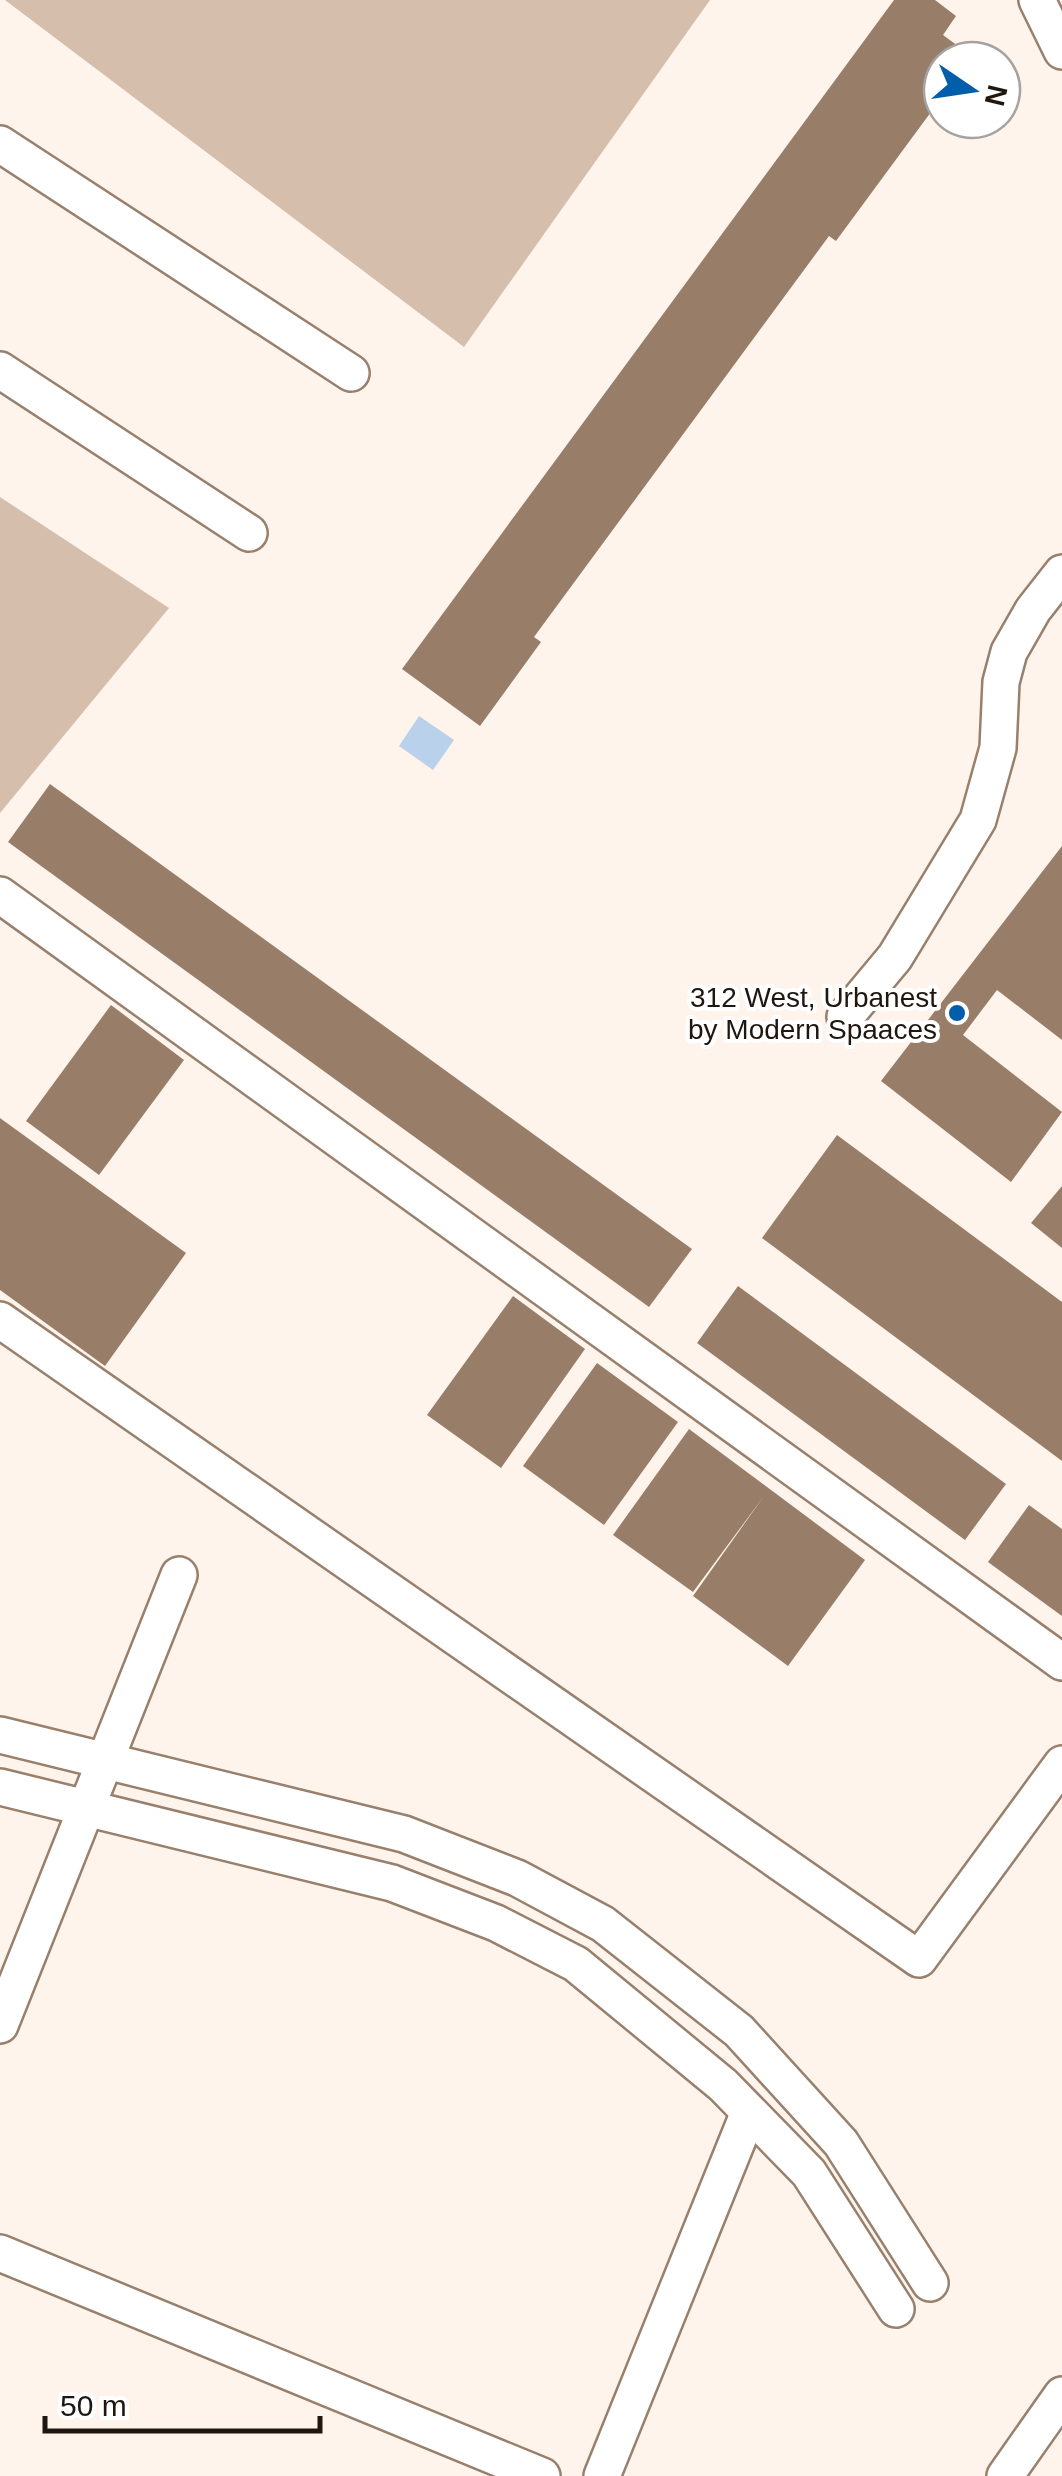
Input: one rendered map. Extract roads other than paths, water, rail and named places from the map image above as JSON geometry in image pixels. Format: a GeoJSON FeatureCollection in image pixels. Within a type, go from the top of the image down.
{"type":"FeatureCollection","features":[{"type":"Feature","properties":{"kind":"street"},"geometry":{"type":"LineString","coordinates":[[1047,4],[1062,51]]}},
{"type":"Feature","properties":{"kind":"street"},"geometry":{"type":"LineString","coordinates":[[0,144],[351,373]]}},
{"type":"Feature","properties":{"kind":"street"},"geometry":{"type":"LineString","coordinates":[[0,370],[250,533]]}},
{"type":"Feature","properties":{"kind":"street"},"geometry":{"type":"LineString","coordinates":[[845,1017],[895,956],[978,820],[998,748],[1001,682],[1008,652],[1033,610],[1062,573]]}},
{"type":"Feature","properties":{"kind":"street"},"geometry":{"type":"LineString","coordinates":[[0,894],[1062,1662]]}},
{"type":"Feature","properties":{"kind":"street"},"geometry":{"type":"LineString","coordinates":[[0,1320],[919,1959],[1062,1764]]}},
{"type":"Feature","properties":{"kind":"street"},"geometry":{"type":"LineString","coordinates":[[0,2025],[179,1575]]}},
{"type":"Feature","properties":{"kind":"street"},"geometry":{"type":"LineString","coordinates":[[0,1735],[404,1834],[517,1878],[603,1924],[740,2031],[841,2144],[930,2283]]}},
{"type":"Feature","properties":{"kind":"street"},"geometry":{"type":"LineString","coordinates":[[0,1787],[392,1883],[496,1923],[576,1964],[722,2086],[808,2173],[896,2309]]}},
{"type":"Feature","properties":{"kind":"street"},"geometry":{"type":"LineString","coordinates":[[602,2476],[749,2112]]}},
{"type":"Feature","properties":{"kind":"street"},"geometry":{"type":"LineString","coordinates":[[0,2253],[542,2476]]}},
{"type":"Feature","properties":{"kind":"street"},"geometry":{"type":"LineString","coordinates":[[1005,2476],[1062,2395]]}},
{"type":"Feature","properties":{"kind":"water"},"geometry":{"type":"Polygon","coordinates":[[[419,716],[454,740],[433,770],[399,746],[419,716]]]}},
{"type":"Feature","properties":{"kind":"place","name":"312 West, Urbanest by Modern Spaaces"},"geometry":{"type":"Point","coordinates":[957,1013]}}]}
